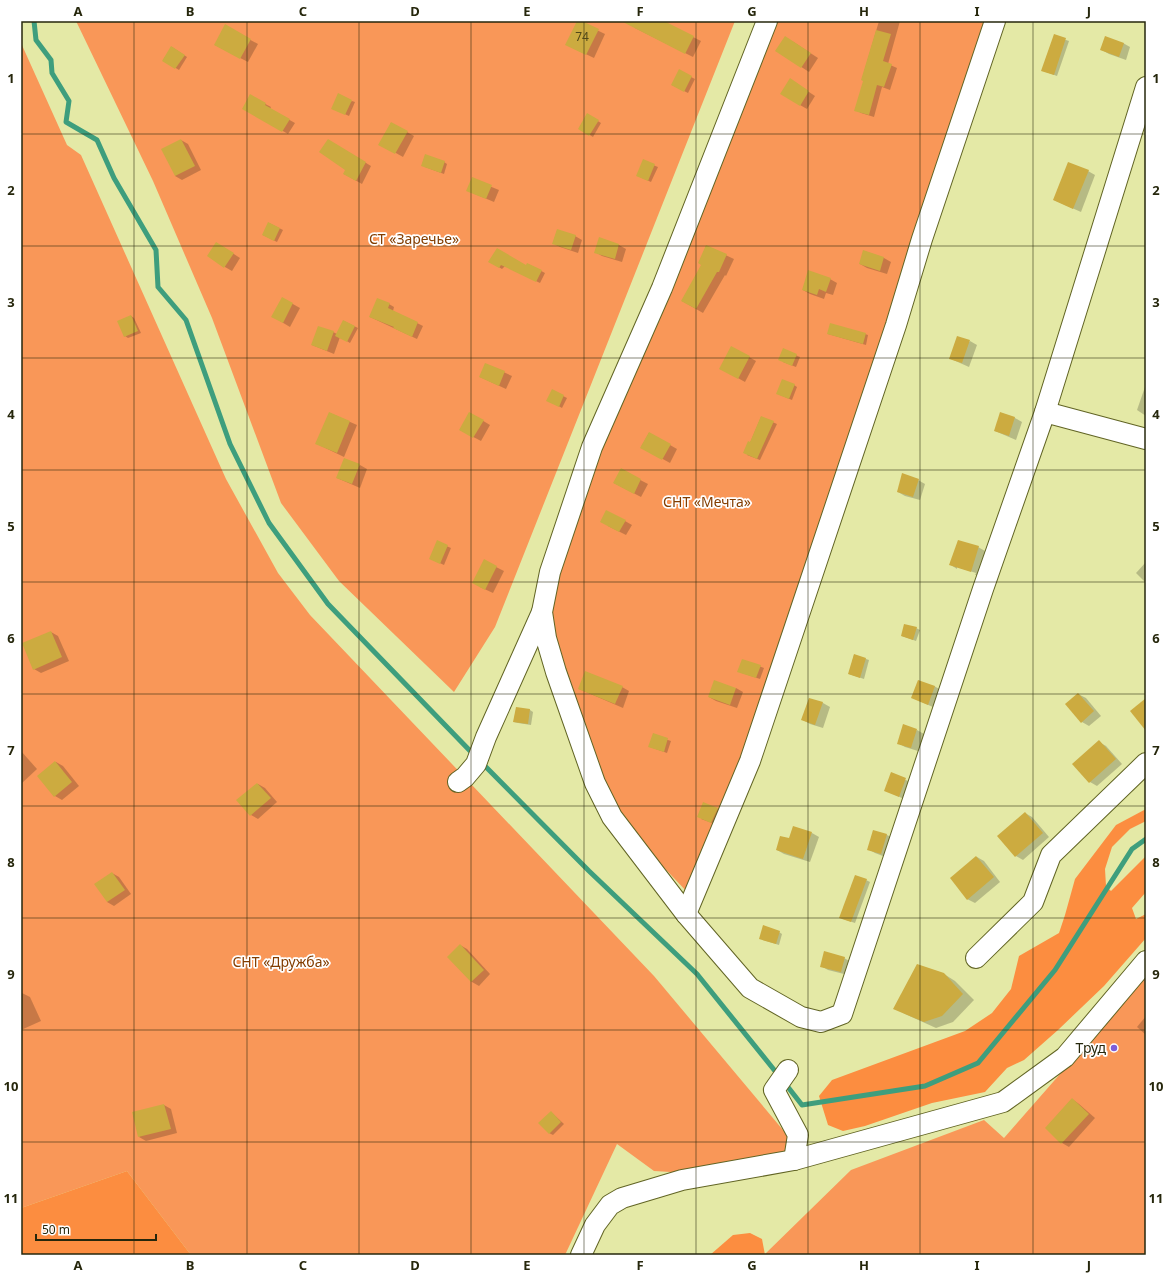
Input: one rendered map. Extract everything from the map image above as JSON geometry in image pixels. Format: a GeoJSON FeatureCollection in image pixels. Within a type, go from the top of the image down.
{"type":"FeatureCollection","features":[{"type":"Feature","properties":{"kind":"street"},"geometry":{"type":"LineString","coordinates":[[458,782],[476,764],[486,737],[542,612],[550,572],[592,447],[662,288],[767,21]]}},
{"type":"Feature","properties":{"kind":"street"},"geometry":{"type":"LineString","coordinates":[[686,914],[750,761],[896,325],[922,239],[995,21]]}},
{"type":"Feature","properties":{"kind":"street"},"geometry":{"type":"LineString","coordinates":[[542,612],[546,638],[556,672],[595,783],[612,817],[686,914],[750,988],[801,1017],[821,1022],[842,1014],[983,589],[1044,412],[1146,87]]}},
{"type":"Feature","properties":{"kind":"street"},"geometry":{"type":"LineString","coordinates":[[1044,412],[1146,438]]}},
{"type":"Feature","properties":{"kind":"street"},"geometry":{"type":"LineString","coordinates":[[976,958],[1033,902],[1051,855],[1146,762]]}},
{"type":"Feature","properties":{"kind":"street"},"geometry":{"type":"LineString","coordinates":[[581,1255],[595,1225],[610,1206],[622,1198],[682,1180],[794,1160],[1003,1102],[1065,1057],[1146,961]]}},
{"type":"Feature","properties":{"kind":"street"},"geometry":{"type":"LineString","coordinates":[[788,1070],[774,1090],[798,1135],[794,1160]]}},
{"type":"Feature","properties":{"kind":"green space","name":"СТ «Заречье»"},"geometry":{"type":"Polygon","coordinates":[[[76,21],[735,21],[495,627],[454,692],[339,581],[281,503],[212,318],[153,181],[76,21]]]}},
{"type":"Feature","properties":{"kind":"green space","name":"СНТ «Мечта»"},"geometry":{"type":"Polygon","coordinates":[[[772,21],[987,21],[760,733],[689,894],[617,818],[550,626],[553,589],[594,458],[772,21]]]}},
{"type":"Feature","properties":{"kind":"green space","name":"СНТ «Дружба»"},"geometry":{"type":"Polygon","coordinates":[[[21,43],[67,145],[81,155],[226,479],[278,573],[310,615],[654,976],[788,1136],[787,1155],[688,1173],[654,1171],[617,1144],[565,1255],[191,1255],[127,1171],[21,1208],[21,43]]]}},
{"type":"Feature","properties":{"kind":"green space","name":"Труд"},"geometry":{"type":"Polygon","coordinates":[[[1146,976],[1146,1255],[764,1255],[851,1170],[984,1120],[1004,1138],[1146,976]]]}},
{"type":"Feature","properties":{"kind":"shaded area"},"geometry":{"type":"Polygon","coordinates":[[[1146,809],[1146,821],[1130,829],[1112,847],[1105,869],[1106,886],[1111,891],[1146,856],[1146,892],[1132,908],[1136,919],[1146,914],[1146,938],[1104,986],[1024,1060],[1007,1068],[985,1092],[932,1103],[865,1126],[843,1131],[828,1125],[819,1096],[832,1080],[965,1031],[992,1013],[1011,989],[1019,956],[1059,933],[1075,879],[1116,825],[1146,809]]]}},
{"type":"Feature","properties":{"kind":"shaded area"},"geometry":{"type":"Polygon","coordinates":[[[127,1171],[191,1255],[21,1255],[21,1208],[127,1171]]]}},
{"type":"Feature","properties":{"kind":"shaded area"},"geometry":{"type":"Polygon","coordinates":[[[750,1233],[762,1239],[765,1255],[710,1255],[733,1235],[750,1233]]]}},
{"type":"Feature","properties":{"kind":"building"},"geometry":{"type":"Polygon","coordinates":[[[577,21],[582,21],[599,29],[586,55],[565,45],[577,21]]]}},
{"type":"Feature","properties":{"kind":"building"},"geometry":{"type":"Polygon","coordinates":[[[621,21],[664,21],[694,36],[685,54],[621,21]]]}},
{"type":"Feature","properties":{"kind":"building"},"geometry":{"type":"Polygon","coordinates":[[[225,24],[251,39],[240,59],[214,45],[225,24]]]}},
{"type":"Feature","properties":{"kind":"building"},"geometry":{"type":"Polygon","coordinates":[[[876,30],[891,34],[883,61],[892,64],[884,87],[877,85],[869,115],[854,111],[863,81],[861,80],[876,30]]]}},
{"type":"Feature","properties":{"kind":"building"},"geometry":{"type":"Polygon","coordinates":[[[1054,34],[1066,38],[1054,75],[1041,71],[1054,34]]]}},
{"type":"Feature","properties":{"kind":"building"},"geometry":{"type":"Polygon","coordinates":[[[785,36],[811,53],[801,68],[775,51],[785,36]]]}},
{"type":"Feature","properties":{"kind":"building"},"geometry":{"type":"Polygon","coordinates":[[[1105,36],[1124,43],[1119,57],[1100,50],[1105,36]]]}},
{"type":"Feature","properties":{"kind":"building"},"geometry":{"type":"Polygon","coordinates":[[[171,46],[185,55],[175,69],[162,61],[171,46]]]}},
{"type":"Feature","properties":{"kind":"building"},"geometry":{"type":"Polygon","coordinates":[[[679,69],[692,76],[684,92],[671,85],[679,69]]]}},
{"type":"Feature","properties":{"kind":"building"},"geometry":{"type":"Polygon","coordinates":[[[790,78],[809,91],[800,106],[780,94],[790,78]]]}},
{"type":"Feature","properties":{"kind":"building"},"geometry":{"type":"Polygon","coordinates":[[[338,93],[352,100],[345,115],[331,109],[338,93]]]}},
{"type":"Feature","properties":{"kind":"building"},"geometry":{"type":"Polygon","coordinates":[[[250,94],[266,103],[265,105],[290,119],[282,132],[242,109],[250,94]]]}},
{"type":"Feature","properties":{"kind":"building"},"geometry":{"type":"Polygon","coordinates":[[[587,113],[599,120],[589,136],[578,129],[587,113]]]}},
{"type":"Feature","properties":{"kind":"building"},"geometry":{"type":"Polygon","coordinates":[[[391,122],[408,131],[395,154],[378,145],[391,122]]]}},
{"type":"Feature","properties":{"kind":"building"},"geometry":{"type":"Polygon","coordinates":[[[181,139],[195,166],[175,176],[161,149],[181,139]]]}},
{"type":"Feature","properties":{"kind":"building"},"geometry":{"type":"Polygon","coordinates":[[[328,139],[366,162],[356,181],[343,174],[345,170],[319,152],[328,139]]]}},
{"type":"Feature","properties":{"kind":"building"},"geometry":{"type":"Polygon","coordinates":[[[425,154],[445,161],[441,173],[421,166],[425,154]]]}},
{"type":"Feature","properties":{"kind":"building"},"geometry":{"type":"Polygon","coordinates":[[[643,159],[655,164],[648,181],[636,176],[643,159]]]}},
{"type":"Feature","properties":{"kind":"building"},"geometry":{"type":"Polygon","coordinates":[[[1068,162],[1089,170],[1073,209],[1053,200],[1068,162]]]}},
{"type":"Feature","properties":{"kind":"building"},"geometry":{"type":"Polygon","coordinates":[[[472,177],[492,185],[486,199],[466,191],[472,177]]]}},
{"type":"Feature","properties":{"kind":"building"},"geometry":{"type":"Polygon","coordinates":[[[268,222],[280,228],[274,241],[262,235],[268,222]]]}},
{"type":"Feature","properties":{"kind":"building"},"geometry":{"type":"Polygon","coordinates":[[[557,229],[576,235],[571,250],[552,244],[557,229]]]}},
{"type":"Feature","properties":{"kind":"building"},"geometry":{"type":"Polygon","coordinates":[[[599,237],[619,244],[615,259],[594,253],[599,237]]]}},
{"type":"Feature","properties":{"kind":"building"},"geometry":{"type":"Polygon","coordinates":[[[216,242],[234,253],[224,268],[207,256],[216,242]]]}},
{"type":"Feature","properties":{"kind":"building"},"geometry":{"type":"Polygon","coordinates":[[[706,245],[727,254],[719,272],[717,272],[696,309],[681,301],[701,265],[698,263],[706,245]]]}},
{"type":"Feature","properties":{"kind":"building"},"geometry":{"type":"Polygon","coordinates":[[[497,248],[526,265],[527,263],[542,270],[536,282],[501,265],[499,268],[488,262],[497,248]]]}},
{"type":"Feature","properties":{"kind":"building"},"geometry":{"type":"Polygon","coordinates":[[[863,250],[884,257],[880,271],[859,264],[863,250]]]}},
{"type":"Feature","properties":{"kind":"building"},"geometry":{"type":"Polygon","coordinates":[[[808,270],[831,278],[826,292],[819,289],[817,295],[802,290],[808,270]]]}},
{"type":"Feature","properties":{"kind":"building"},"geometry":{"type":"Polygon","coordinates":[[[282,297],[293,303],[283,323],[271,317],[282,297]]]}},
{"type":"Feature","properties":{"kind":"building"},"geometry":{"type":"Polygon","coordinates":[[[377,298],[390,303],[388,308],[418,322],[412,337],[393,328],[394,327],[369,317],[377,298]]]}},
{"type":"Feature","properties":{"kind":"building"},"geometry":{"type":"Polygon","coordinates":[[[131,315],[138,331],[124,337],[117,321],[131,315]]]}},
{"type":"Feature","properties":{"kind":"building"},"geometry":{"type":"Polygon","coordinates":[[[343,320],[355,326],[347,342],[335,336],[343,320]]]}},
{"type":"Feature","properties":{"kind":"building"},"geometry":{"type":"Polygon","coordinates":[[[830,323],[866,333],[863,344],[827,334],[830,323]]]}},
{"type":"Feature","properties":{"kind":"building"},"geometry":{"type":"Polygon","coordinates":[[[318,326],[334,331],[327,351],[311,345],[318,326]]]}},
{"type":"Feature","properties":{"kind":"building"},"geometry":{"type":"Polygon","coordinates":[[[957,336],[970,340],[962,363],[949,359],[957,336]]]}},
{"type":"Feature","properties":{"kind":"building"},"geometry":{"type":"Polygon","coordinates":[[[731,346],[750,356],[738,379],[719,369],[731,346]]]}},
{"type":"Feature","properties":{"kind":"building"},"geometry":{"type":"Polygon","coordinates":[[[783,348],[797,354],[792,366],[778,360],[783,348]]]}},
{"type":"Feature","properties":{"kind":"building"},"geometry":{"type":"Polygon","coordinates":[[[485,363],[505,371],[499,386],[479,377],[485,363]]]}},
{"type":"Feature","properties":{"kind":"building"},"geometry":{"type":"Polygon","coordinates":[[[782,379],[795,384],[789,399],[776,394],[782,379]]]}},
{"type":"Feature","properties":{"kind":"building"},"geometry":{"type":"Polygon","coordinates":[[[552,389],[564,395],[559,407],[546,401],[552,389]]]}},
{"type":"Feature","properties":{"kind":"building"},"geometry":{"type":"Polygon","coordinates":[[[329,412],[350,421],[337,453],[315,444],[329,412]]]}},
{"type":"Feature","properties":{"kind":"building"},"geometry":{"type":"Polygon","coordinates":[[[469,412],[484,420],[473,438],[459,430],[469,412]]]}},
{"type":"Feature","properties":{"kind":"building"},"geometry":{"type":"Polygon","coordinates":[[[1000,412],[1015,417],[1009,436],[994,431],[1000,412]]]}},
{"type":"Feature","properties":{"kind":"building"},"geometry":{"type":"Polygon","coordinates":[[[761,416],[774,421],[757,459],[743,453],[748,441],[750,442],[761,416]]]}},
{"type":"Feature","properties":{"kind":"building"},"geometry":{"type":"Polygon","coordinates":[[[649,432],[671,444],[662,460],[640,448],[649,432]]]}},
{"type":"Feature","properties":{"kind":"building"},"geometry":{"type":"Polygon","coordinates":[[[344,458],[360,464],[352,484],[336,478],[344,458]]]}},
{"type":"Feature","properties":{"kind":"building"},"geometry":{"type":"Polygon","coordinates":[[[621,468],[641,479],[634,494],[613,483],[621,468]]]}},
{"type":"Feature","properties":{"kind":"building"},"geometry":{"type":"Polygon","coordinates":[[[902,473],[919,479],[913,497],[897,492],[902,473]]]}},
{"type":"Feature","properties":{"kind":"building"},"geometry":{"type":"Polygon","coordinates":[[[606,510],[626,520],[619,532],[600,522],[606,510]]]}},
{"type":"Feature","properties":{"kind":"building"},"geometry":{"type":"Polygon","coordinates":[[[437,540],[448,545],[440,564],[429,559],[437,540]]]}},
{"type":"Feature","properties":{"kind":"building"},"geometry":{"type":"Polygon","coordinates":[[[958,540],[979,546],[971,572],[949,565],[958,540]]]}},
{"type":"Feature","properties":{"kind":"building"},"geometry":{"type":"Polygon","coordinates":[[[484,559],[497,566],[485,590],[472,583],[484,559]]]}},
{"type":"Feature","properties":{"kind":"building"},"geometry":{"type":"Polygon","coordinates":[[[904,624],[917,627],[913,640],[901,636],[904,624]]]}},
{"type":"Feature","properties":{"kind":"building"},"geometry":{"type":"Polygon","coordinates":[[[51,631],[62,657],[33,670],[22,643],[51,631]]]}},
{"type":"Feature","properties":{"kind":"building"},"geometry":{"type":"Polygon","coordinates":[[[854,654],[866,658],[860,678],[848,674],[854,654]]]}},
{"type":"Feature","properties":{"kind":"building"},"geometry":{"type":"Polygon","coordinates":[[[742,659],[761,665],[756,678],[737,672],[742,659]]]}},
{"type":"Feature","properties":{"kind":"building"},"geometry":{"type":"Polygon","coordinates":[[[585,671],[623,686],[615,704],[578,689],[585,671]]]}},
{"type":"Feature","properties":{"kind":"building"},"geometry":{"type":"Polygon","coordinates":[[[714,680],[736,688],[730,705],[708,697],[714,680]]]}},
{"type":"Feature","properties":{"kind":"building"},"geometry":{"type":"Polygon","coordinates":[[[918,680],[935,686],[928,705],[911,698],[918,680]]]}},
{"type":"Feature","properties":{"kind":"building"},"geometry":{"type":"Polygon","coordinates":[[[1078,693],[1094,711],[1081,723],[1065,704],[1078,693]]]}},
{"type":"Feature","properties":{"kind":"building"},"geometry":{"type":"Polygon","coordinates":[[[809,698],[823,702],[815,725],[801,720],[809,698]]]}},
{"type":"Feature","properties":{"kind":"building"},"geometry":{"type":"Polygon","coordinates":[[[1146,698],[1146,731],[1130,711],[1146,698]]]}},
{"type":"Feature","properties":{"kind":"building"},"geometry":{"type":"Polygon","coordinates":[[[516,707],[530,709],[528,724],[513,722],[516,707]]]}},
{"type":"Feature","properties":{"kind":"building"},"geometry":{"type":"Polygon","coordinates":[[[903,724],[917,729],[911,748],[897,744],[903,724]]]}},
{"type":"Feature","properties":{"kind":"building"},"geometry":{"type":"Polygon","coordinates":[[[653,733],[668,738],[664,752],[648,747],[653,733]]]}},
{"type":"Feature","properties":{"kind":"building"},"geometry":{"type":"Polygon","coordinates":[[[1099,740],[1116,759],[1089,783],[1072,764],[1099,740]]]}},
{"type":"Feature","properties":{"kind":"building"},"geometry":{"type":"Polygon","coordinates":[[[55,761],[72,782],[54,797],[37,776],[55,761]]]}},
{"type":"Feature","properties":{"kind":"building"},"geometry":{"type":"Polygon","coordinates":[[[891,772],[906,778],[899,797],[884,791],[891,772]]]}},
{"type":"Feature","properties":{"kind":"building"},"geometry":{"type":"Polygon","coordinates":[[[257,783],[271,798],[250,816],[236,800],[257,783]]]}},
{"type":"Feature","properties":{"kind":"building"},"geometry":{"type":"Polygon","coordinates":[[[703,802],[718,808],[711,823],[697,817],[703,802]]]}},
{"type":"Feature","properties":{"kind":"building"},"geometry":{"type":"Polygon","coordinates":[[[1025,812],[1043,833],[1015,857],[997,836],[1025,812]]]}},
{"type":"Feature","properties":{"kind":"building"},"geometry":{"type":"Polygon","coordinates":[[[793,826],[812,832],[803,859],[776,850],[780,836],[789,838],[793,826]]]}},
{"type":"Feature","properties":{"kind":"building"},"geometry":{"type":"Polygon","coordinates":[[[873,830],[887,834],[881,854],[867,850],[873,830]]]}},
{"type":"Feature","properties":{"kind":"building"},"geometry":{"type":"Polygon","coordinates":[[[976,856],[994,877],[967,900],[950,878],[976,856]]]}},
{"type":"Feature","properties":{"kind":"building"},"geometry":{"type":"Polygon","coordinates":[[[112,872],[125,890],[107,902],[94,884],[112,872]]]}},
{"type":"Feature","properties":{"kind":"building"},"geometry":{"type":"Polygon","coordinates":[[[855,875],[867,879],[851,922],[839,918],[855,875]]]}},
{"type":"Feature","properties":{"kind":"building"},"geometry":{"type":"Polygon","coordinates":[[[763,925],[780,931],[776,944],[759,939],[763,925]]]}},
{"type":"Feature","properties":{"kind":"building"},"geometry":{"type":"Polygon","coordinates":[[[460,944],[484,970],[471,982],[447,957],[460,944]]]}},
{"type":"Feature","properties":{"kind":"building"},"geometry":{"type":"Polygon","coordinates":[[[824,951],[845,957],[841,972],[820,967],[824,951]]]}},
{"type":"Feature","properties":{"kind":"building"},"geometry":{"type":"Polygon","coordinates":[[[917,964],[944,973],[963,994],[942,1016],[924,1022],[893,1009],[917,964]]]}},
{"type":"Feature","properties":{"kind":"building"},"geometry":{"type":"Polygon","coordinates":[[[1072,1098],[1089,1114],[1061,1144],[1045,1128],[1072,1098]]]}},
{"type":"Feature","properties":{"kind":"building"},"geometry":{"type":"Polygon","coordinates":[[[164,1104],[171,1129],[138,1137],[132,1112],[164,1104]]]}},
{"type":"Feature","properties":{"kind":"building"},"geometry":{"type":"Polygon","coordinates":[[[551,1111],[561,1122],[549,1134],[538,1123],[551,1111]]]}},
{"type":"Feature","properties":{"kind":"waterway"},"geometry":{"type":"LineString","coordinates":[[34,21],[36,40],[51,60],[52,73],[69,101],[66,122],[97,140],[114,178],[156,250],[158,287],[186,320],[230,444],[269,523],[328,604],[475,756]]}},
{"type":"Feature","properties":{"kind":"waterway"},"geometry":{"type":"LineString","coordinates":[[482,763],[589,871],[697,974],[779,1076]]}},
{"type":"Feature","properties":{"kind":"waterway"},"geometry":{"type":"LineString","coordinates":[[784,1082],[802,1105],[925,1086],[978,1063],[1055,970],[1132,849],[1146,839]]}},
{"type":"Feature","properties":{"kind":"place","name":"Труд"},"geometry":{"type":"Point","coordinates":[1114,1048]}}]}
